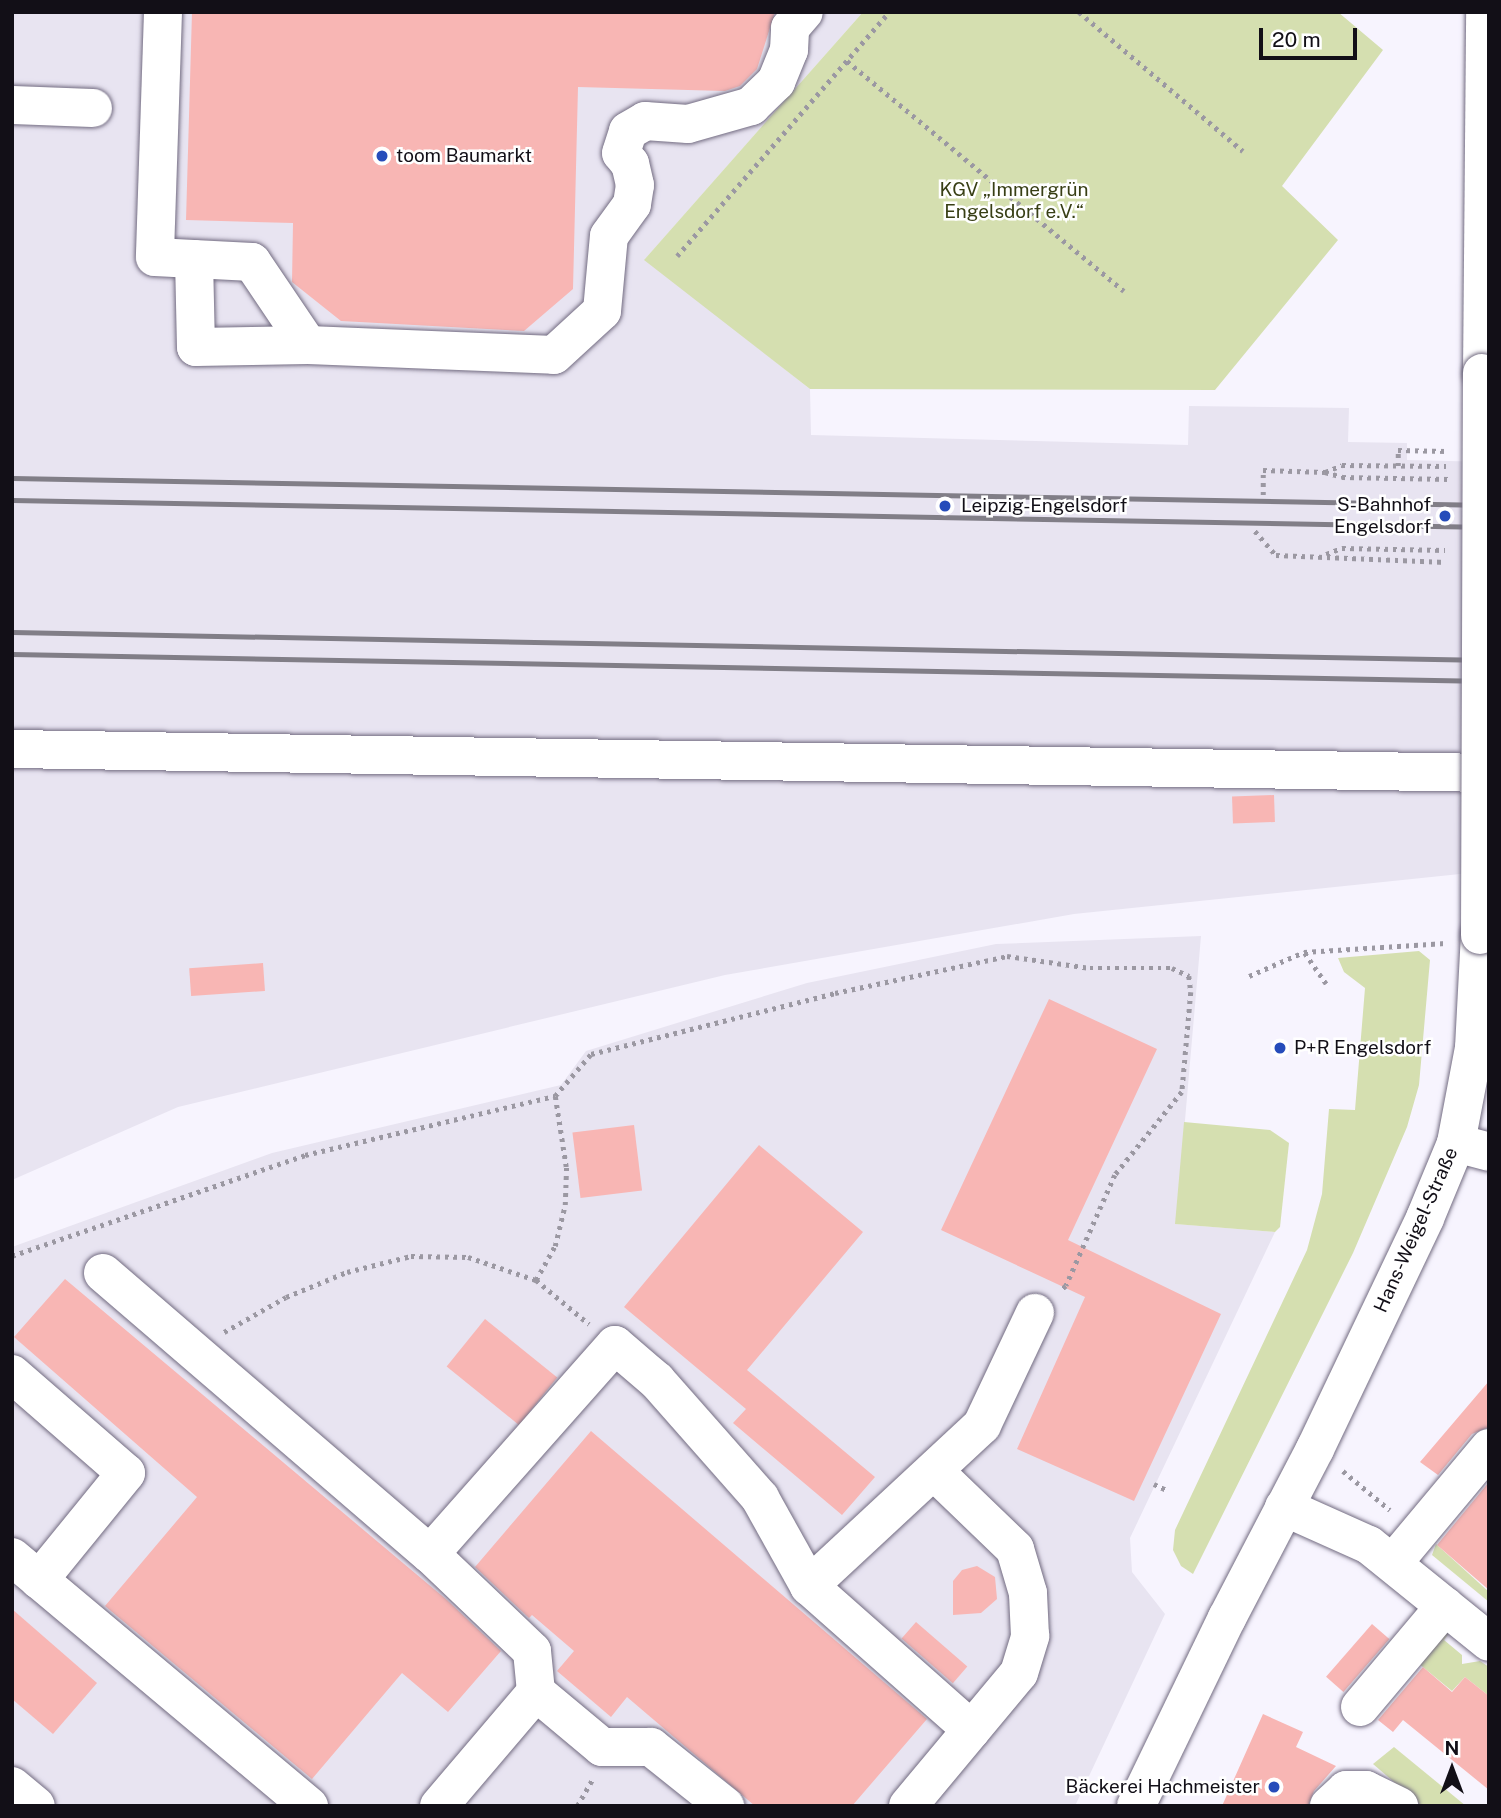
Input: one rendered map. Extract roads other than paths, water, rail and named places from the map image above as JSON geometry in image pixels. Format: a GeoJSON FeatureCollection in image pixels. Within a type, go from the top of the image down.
{"type":"FeatureCollection","features":[{"type":"Feature","properties":{"kind":"street"},"geometry":{"type":"LineString","coordinates":[[163,12],[155,257],[252,262],[308,345]]}},
{"type":"Feature","properties":{"kind":"street"},"geometry":{"type":"LineString","coordinates":[[194,259],[195,347],[308,345],[554,355],[602,311],[604,254],[618,218],[632,204],[635,185],[630,164],[621,153],[628,131],[645,121],[688,124],[751,106],[776,82],[789,50],[790,28],[804,12]]}},
{"type":"Feature","properties":{"kind":"street","name":"Hans-Weigel-Straße"},"geometry":{"type":"LineString","coordinates":[[1136,1806],[1408,1255],[1472,1148],[1480,939],[1485,12]]}},
{"type":"Feature","properties":{"kind":"street"},"geometry":{"type":"LineString","coordinates":[[12,105],[93,108]]}},
{"type":"Feature","properties":{"kind":"street"},"geometry":{"type":"LineString","coordinates":[[12,749],[1489,773]]}},
{"type":"Feature","properties":{"kind":"street"},"geometry":{"type":"LineString","coordinates":[[103,1273],[430,1554],[532,1651],[536,1692],[602,1747],[651,1747],[725,1806]]}},
{"type":"Feature","properties":{"kind":"street"},"geometry":{"type":"LineString","coordinates":[[809,1586],[935,1472],[982,1424],[1035,1312]]}},
{"type":"Feature","properties":{"kind":"street"},"geometry":{"type":"LineString","coordinates":[[430,1554],[615,1345],[657,1381],[760,1498],[809,1586],[972,1730]]}},
{"type":"Feature","properties":{"kind":"street"},"geometry":{"type":"LineString","coordinates":[[12,1374],[126,1473],[26,1569],[309,1806]]}},
{"type":"Feature","properties":{"kind":"street"},"geometry":{"type":"LineString","coordinates":[[1393,1563],[1489,1448]]}},
{"type":"Feature","properties":{"kind":"street"},"geometry":{"type":"LineString","coordinates":[[908,1806],[1019,1673],[1030,1636],[1028,1593],[1015,1549],[935,1472]]}},
{"type":"Feature","properties":{"kind":"street"},"geometry":{"type":"LineString","coordinates":[[1284,1507],[1369,1545],[1489,1642]]}},
{"type":"Feature","properties":{"kind":"street"},"geometry":{"type":"LineString","coordinates":[[1360,1707],[1445,1606]]}},
{"type":"Feature","properties":{"kind":"street"},"geometry":{"type":"LineString","coordinates":[[439,1806],[536,1692]]}},
{"type":"Feature","properties":{"kind":"street"},"geometry":{"type":"LineString","coordinates":[[12,1786],[36,1806]]}},
{"type":"Feature","properties":{"kind":"street"},"geometry":{"type":"LineString","coordinates":[[1329,1806],[1346,1790],[1366,1790],[1399,1806]]}},
{"type":"Feature","properties":{"kind":"railway"},"geometry":{"type":"LineString","coordinates":[[12,478],[1489,505]]}},
{"type":"Feature","properties":{"kind":"railway"},"geometry":{"type":"LineString","coordinates":[[12,500],[1489,527]]}},
{"type":"Feature","properties":{"kind":"railway"},"geometry":{"type":"LineString","coordinates":[[12,632],[1489,660]]}},
{"type":"Feature","properties":{"kind":"railway"},"geometry":{"type":"LineString","coordinates":[[12,654],[1489,681]]}},
{"type":"Feature","properties":{"kind":"place","name":"toom Baumarkt"},"geometry":{"type":"Point","coordinates":[382,156]}},
{"type":"Feature","properties":{"kind":"place","name":"Leipzig-Engelsdorf"},"geometry":{"type":"Point","coordinates":[945,506]}},
{"type":"Feature","properties":{"kind":"place","name":"S-Bahnhof Engelsdorf"},"geometry":{"type":"Point","coordinates":[1445,516]}},
{"type":"Feature","properties":{"kind":"place","name":"P+R Engelsdorf"},"geometry":{"type":"Point","coordinates":[1280,1048]}},
{"type":"Feature","properties":{"kind":"place","name":"Bäckerei Hachmeister"},"geometry":{"type":"Point","coordinates":[1274,1787]}},
{"type":"Feature","properties":{"kind":"park label","name":"KGV „Immergrün Engelsdorf e.V.“"},"geometry":{"type":"Point","coordinates":[1014,201]}}]}
